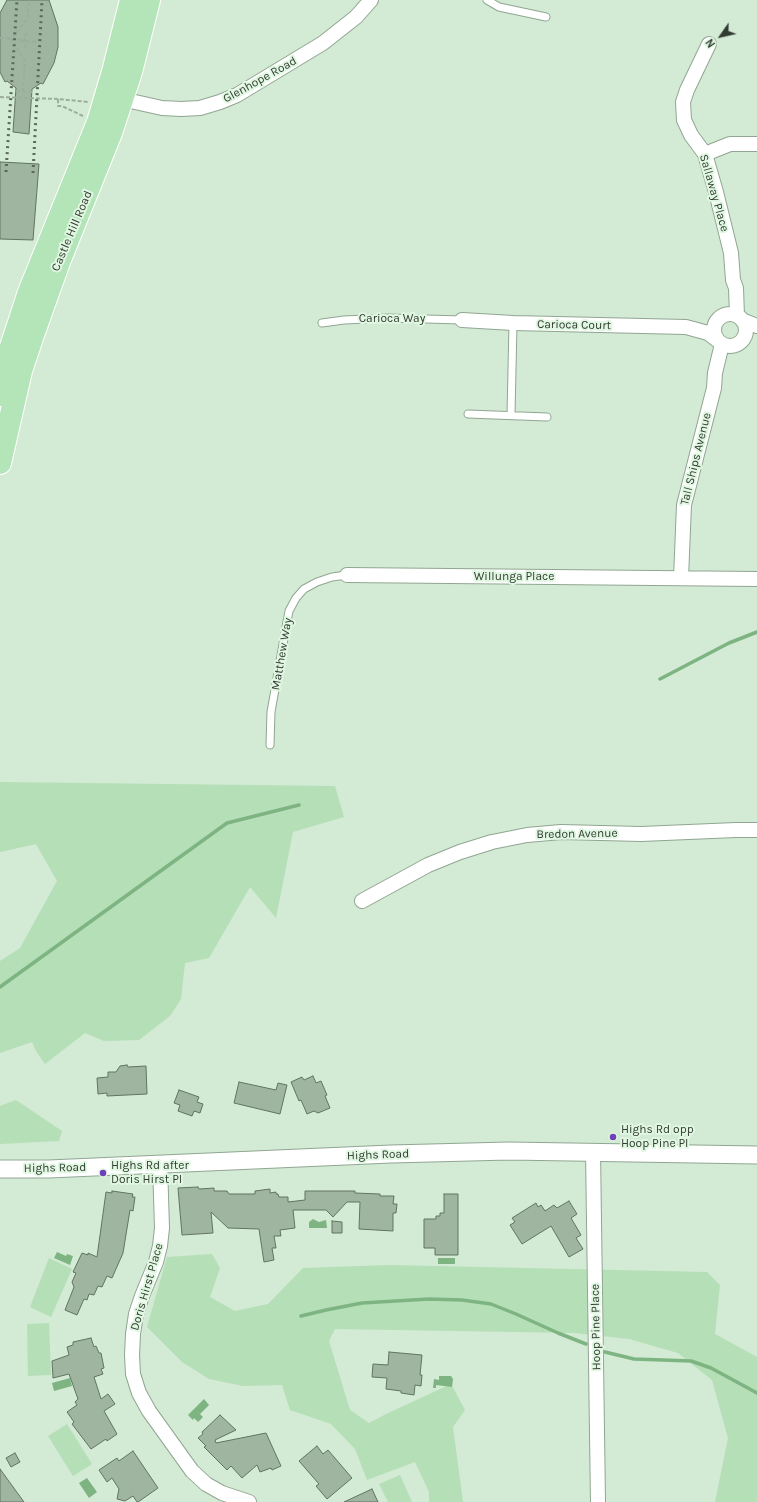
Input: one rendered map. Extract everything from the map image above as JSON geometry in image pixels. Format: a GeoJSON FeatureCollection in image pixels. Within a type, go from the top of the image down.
{"type":"FeatureCollection","features":[{"type":"Feature","properties":{"kind":"main road","name":"Castle Hill Road"},"geometry":{"type":"LineString","coordinates":[[115,95],[131,0]]}},
{"type":"Feature","properties":{"kind":"main road","name":"Castle Hill Road"},"geometry":{"type":"LineString","coordinates":[[0,395],[29,292],[98,122],[131,72],[149,0]]}},
{"type":"Feature","properties":{"kind":"main road","name":"Castle Hill Road"},"geometry":{"type":"LineString","coordinates":[[0,463],[9,367]]}},
{"type":"Feature","properties":{"kind":"street","name":"Glenhope Road"},"geometry":{"type":"LineString","coordinates":[[115,95],[144,104],[174,109],[200,108],[220,102],[237,95],[322,43],[356,17],[371,0]]}},
{"type":"Feature","properties":{"kind":"street","name":"Sallaway Place"},"geometry":{"type":"LineString","coordinates":[[709,44],[690,80],[683,106],[684,120],[686,127],[705,154],[731,253],[733,280],[731,317],[715,322],[714,335],[735,340]]}},
{"type":"Feature","properties":{"kind":"street"},"geometry":{"type":"LineString","coordinates":[[705,154],[730,144],[757,144]]}},
{"type":"Feature","properties":{"kind":"street"},"geometry":{"type":"LineString","coordinates":[[731,317],[757,326]]}},
{"type":"Feature","properties":{"kind":"street"},"geometry":{"type":"LineString","coordinates":[[731,317],[745,325],[745,331],[735,340]]}},
{"type":"Feature","properties":{"kind":"street","name":"Carioca Court"},"geometry":{"type":"LineString","coordinates":[[686,327],[731,317]]}},
{"type":"Feature","properties":{"kind":"street","name":"Carioca Court"},"geometry":{"type":"LineString","coordinates":[[462,320],[513,323],[686,327],[735,340]]}},
{"type":"Feature","properties":{"kind":"street","name":"Tall Ships Avenue"},"geometry":{"type":"LineString","coordinates":[[680,578],[684,505],[714,388],[715,373],[735,340]]}},
{"type":"Feature","properties":{"kind":"street","name":"Willunga Place"},"geometry":{"type":"LineString","coordinates":[[347,575],[757,579]]}},
{"type":"Feature","properties":{"kind":"street","name":"Bredon Avenue"},"geometry":{"type":"LineString","coordinates":[[362,901],[428,865],[460,852],[492,842],[561,832],[641,834],[757,830]]}},
{"type":"Feature","properties":{"kind":"street","name":"Highs Road"},"geometry":{"type":"LineString","coordinates":[[0,1169],[49,1169],[391,1154],[509,1151],[757,1155]]}},
{"type":"Feature","properties":{"kind":"street","name":"Hoop Pine Place"},"geometry":{"type":"LineString","coordinates":[[593,1152],[598,1502]]}},
{"type":"Feature","properties":{"kind":"street","name":"Doris Hirst Place"},"geometry":{"type":"LineString","coordinates":[[160,1164],[162,1228],[160,1246],[156,1262],[136,1314],[133,1334],[132,1355],[134,1374],[139,1393],[149,1411],[192,1471],[206,1484],[222,1493],[249,1502]]}},
{"type":"Feature","properties":{"kind":"lane"},"geometry":{"type":"LineString","coordinates":[[487,0],[499,7],[546,17]]}},
{"type":"Feature","properties":{"kind":"lane","name":"Carioca Way"},"geometry":{"type":"LineString","coordinates":[[322,323],[344,320],[389,318],[462,320]]}},
{"type":"Feature","properties":{"kind":"lane"},"geometry":{"type":"LineString","coordinates":[[511,416],[513,323]]}},
{"type":"Feature","properties":{"kind":"lane"},"geometry":{"type":"LineString","coordinates":[[468,414],[547,417]]}},
{"type":"Feature","properties":{"kind":"lane","name":"Matthew Way"},"geometry":{"type":"LineString","coordinates":[[270,745],[271,712],[284,633],[290,611],[296,598],[304,589],[317,582],[332,577],[347,575]]}},
{"type":"Feature","properties":{"kind":"path"},"geometry":{"type":"LineString","coordinates":[[11,39],[28,18],[29,0]]}},
{"type":"Feature","properties":{"kind":"path"},"geometry":{"type":"LineString","coordinates":[[0,38],[36,42]]}},
{"type":"Feature","properties":{"kind":"path"},"geometry":{"type":"LineString","coordinates":[[11,39],[25,61],[23,92]]}},
{"type":"Feature","properties":{"kind":"path"},"geometry":{"type":"LineString","coordinates":[[20,41],[25,40]]}},
{"type":"Feature","properties":{"kind":"path"},"geometry":{"type":"LineString","coordinates":[[16,92],[32,92]]}},
{"type":"Feature","properties":{"kind":"path"},"geometry":{"type":"LineString","coordinates":[[0,96],[80,101]]}},
{"type":"Feature","properties":{"kind":"path"},"geometry":{"type":"LineString","coordinates":[[58,99],[58,106],[62,106],[86,117]]}},
{"type":"Feature","properties":{"kind":"shaded area"},"geometry":{"type":"Polygon","coordinates":[[[0,782],[335,786],[344,817],[293,832],[276,918],[250,887],[209,958],[185,963],[181,999],[170,1016],[139,1040],[104,1041],[85,1033],[45,1064],[32,1042],[0,1053],[0,961],[20,948],[57,881],[36,844],[0,852],[0,782]]]}},
{"type":"Feature","properties":{"kind":"shaded area"},"geometry":{"type":"Polygon","coordinates":[[[16,1100],[62,1131],[59,1141],[0,1144],[0,1106],[16,1100]]]}},
{"type":"Feature","properties":{"kind":"shaded area"},"geometry":{"type":"Polygon","coordinates":[[[313,1219],[319,1222],[326,1220],[327,1228],[309,1228],[309,1222],[313,1219]]]}},
{"type":"Feature","properties":{"kind":"shaded area"},"geometry":{"type":"Polygon","coordinates":[[[57,1252],[66,1256],[67,1254],[73,1256],[70,1265],[54,1258],[57,1252]]]}},
{"type":"Feature","properties":{"kind":"shaded area"},"geometry":{"type":"Polygon","coordinates":[[[212,1254],[220,1268],[210,1297],[235,1311],[268,1304],[303,1268],[389,1265],[707,1272],[720,1285],[715,1334],[757,1357],[757,1502],[715,1502],[728,1438],[712,1380],[678,1353],[629,1339],[574,1333],[335,1329],[329,1341],[350,1410],[369,1423],[451,1384],[465,1410],[453,1427],[463,1502],[429,1502],[429,1492],[415,1462],[367,1480],[355,1449],[331,1424],[290,1410],[282,1385],[243,1386],[209,1379],[182,1362],[147,1327],[167,1257],[212,1254]]]}},
{"type":"Feature","properties":{"kind":"shaded area"},"geometry":{"type":"Polygon","coordinates":[[[49,1258],[72,1269],[51,1317],[30,1307],[49,1258]]]}},
{"type":"Feature","properties":{"kind":"shaded area"},"geometry":{"type":"Polygon","coordinates":[[[438,1258],[455,1258],[455,1264],[438,1264],[438,1258]]]}},
{"type":"Feature","properties":{"kind":"shaded area"},"geometry":{"type":"Polygon","coordinates":[[[49,1323],[51,1375],[28,1376],[27,1324],[49,1323]]]}},
{"type":"Feature","properties":{"kind":"shaded area"},"geometry":{"type":"Polygon","coordinates":[[[439,1376],[451,1376],[453,1379],[452,1387],[436,1385],[436,1388],[433,1388],[434,1379],[439,1380],[439,1376]]]}},
{"type":"Feature","properties":{"kind":"shaded area"},"geometry":{"type":"Polygon","coordinates":[[[70,1378],[72,1386],[54,1391],[52,1383],[70,1378]]]}},
{"type":"Feature","properties":{"kind":"shaded area"},"geometry":{"type":"Polygon","coordinates":[[[204,1399],[209,1405],[200,1414],[203,1417],[198,1422],[194,1418],[193,1420],[188,1415],[204,1399]]]}},
{"type":"Feature","properties":{"kind":"shaded area"},"geometry":{"type":"Polygon","coordinates":[[[67,1424],[92,1464],[73,1476],[48,1436],[67,1424]]]}},
{"type":"Feature","properties":{"kind":"shaded area"},"geometry":{"type":"Polygon","coordinates":[[[400,1475],[412,1502],[388,1502],[379,1484],[400,1475]]]}},
{"type":"Feature","properties":{"kind":"shaded area"},"geometry":{"type":"Polygon","coordinates":[[[87,1478],[97,1492],[89,1498],[79,1483],[87,1478]]]}},
{"type":"Feature","properties":{"kind":"building"},"geometry":{"type":"Polygon","coordinates":[[[7,0],[49,0],[58,27],[58,47],[54,63],[43,84],[41,83],[32,89],[29,134],[13,132],[16,88],[7,81],[5,82],[0,72],[0,13],[7,0]]]}},
{"type":"Feature","properties":{"kind":"building"},"geometry":{"type":"Polygon","coordinates":[[[0,162],[39,164],[33,240],[0,239],[0,162]]]}},
{"type":"Feature","properties":{"kind":"building"},"geometry":{"type":"Polygon","coordinates":[[[127,1065],[128,1067],[146,1066],[147,1094],[107,1096],[107,1093],[98,1094],[97,1078],[108,1077],[108,1072],[116,1072],[120,1066],[127,1065]]]}},
{"type":"Feature","properties":{"kind":"building"},"geometry":{"type":"Polygon","coordinates":[[[313,1076],[316,1083],[321,1081],[327,1095],[325,1096],[330,1108],[318,1113],[314,1111],[307,1114],[301,1100],[299,1101],[291,1082],[302,1077],[304,1080],[313,1076]]]}},
{"type":"Feature","properties":{"kind":"building"},"geometry":{"type":"Polygon","coordinates":[[[239,1082],[276,1090],[278,1083],[287,1085],[280,1114],[234,1103],[239,1082]]]}},
{"type":"Feature","properties":{"kind":"building"},"geometry":{"type":"Polygon","coordinates":[[[179,1090],[199,1097],[197,1102],[203,1104],[200,1113],[194,1111],[192,1116],[178,1111],[180,1105],[174,1103],[179,1090]]]}},
{"type":"Feature","properties":{"kind":"building"},"geometry":{"type":"Polygon","coordinates":[[[198,1187],[199,1189],[214,1188],[214,1191],[227,1191],[229,1194],[255,1194],[255,1191],[270,1189],[270,1193],[276,1192],[279,1197],[288,1197],[288,1202],[305,1200],[305,1191],[355,1191],[355,1193],[394,1196],[393,1204],[397,1204],[396,1213],[393,1213],[393,1231],[359,1229],[360,1202],[347,1202],[333,1217],[326,1210],[293,1210],[295,1228],[280,1230],[281,1236],[274,1236],[276,1248],[272,1248],[274,1260],[264,1262],[259,1229],[228,1228],[211,1212],[213,1233],[182,1235],[178,1188],[198,1187]]]}},
{"type":"Feature","properties":{"kind":"building"},"geometry":{"type":"Polygon","coordinates":[[[112,1191],[133,1194],[132,1197],[135,1197],[133,1211],[130,1210],[123,1253],[112,1278],[107,1276],[102,1287],[98,1286],[94,1295],[89,1294],[87,1300],[84,1299],[77,1315],[65,1310],[74,1287],[72,1282],[76,1273],[73,1272],[82,1253],[88,1255],[88,1253],[97,1257],[106,1192],[112,1193],[112,1191]]]}},
{"type":"Feature","properties":{"kind":"building"},"geometry":{"type":"Polygon","coordinates":[[[444,1194],[458,1194],[458,1255],[435,1255],[435,1248],[424,1248],[424,1219],[436,1219],[436,1216],[440,1216],[440,1213],[444,1213],[444,1194]]]}},
{"type":"Feature","properties":{"kind":"building"},"geometry":{"type":"Polygon","coordinates":[[[569,1201],[577,1214],[571,1218],[581,1235],[576,1238],[583,1249],[569,1257],[551,1226],[522,1244],[510,1225],[515,1222],[512,1218],[536,1203],[538,1207],[541,1205],[545,1211],[554,1205],[557,1208],[569,1201]]]}},
{"type":"Feature","properties":{"kind":"building"},"geometry":{"type":"Polygon","coordinates":[[[332,1221],[342,1222],[342,1233],[332,1233],[332,1221]]]}},
{"type":"Feature","properties":{"kind":"building"},"geometry":{"type":"Polygon","coordinates":[[[91,1338],[94,1347],[96,1346],[99,1353],[101,1353],[104,1368],[101,1369],[103,1374],[94,1377],[101,1399],[108,1394],[115,1404],[104,1411],[117,1434],[91,1449],[72,1424],[74,1422],[67,1412],[77,1405],[75,1402],[78,1399],[69,1374],[53,1378],[52,1361],[69,1355],[67,1347],[73,1345],[73,1342],[91,1338]]]}},
{"type":"Feature","properties":{"kind":"building"},"geometry":{"type":"Polygon","coordinates":[[[389,1352],[422,1355],[420,1375],[422,1375],[421,1386],[415,1385],[414,1395],[386,1389],[387,1378],[372,1377],[373,1364],[388,1365],[389,1352]]]}},
{"type":"Feature","properties":{"kind":"building"},"geometry":{"type":"Polygon","coordinates":[[[220,1415],[236,1430],[215,1440],[216,1443],[266,1433],[281,1466],[272,1470],[271,1468],[260,1472],[257,1465],[242,1478],[231,1466],[227,1470],[204,1447],[206,1446],[198,1438],[203,1434],[202,1432],[220,1415]]]}},
{"type":"Feature","properties":{"kind":"building"},"geometry":{"type":"Polygon","coordinates":[[[317,1446],[323,1454],[328,1450],[352,1478],[327,1499],[316,1486],[319,1484],[299,1461],[317,1446]]]}},
{"type":"Feature","properties":{"kind":"building"},"geometry":{"type":"Polygon","coordinates":[[[133,1451],[158,1488],[138,1502],[133,1496],[125,1501],[117,1499],[119,1489],[112,1478],[107,1482],[99,1470],[117,1458],[119,1461],[133,1451]]]}},
{"type":"Feature","properties":{"kind":"building"},"geometry":{"type":"Polygon","coordinates":[[[15,1453],[20,1462],[11,1467],[6,1458],[15,1453]]]}},
{"type":"Feature","properties":{"kind":"building"},"geometry":{"type":"Polygon","coordinates":[[[0,1469],[24,1502],[0,1502],[0,1469]]]}},
{"type":"Feature","properties":{"kind":"building"},"geometry":{"type":"Polygon","coordinates":[[[372,1489],[378,1502],[344,1502],[372,1489]]]}},
{"type":"Feature","properties":{"kind":"waterway"},"geometry":{"type":"LineString","coordinates":[[660,679],[729,643],[757,632]]}},
{"type":"Feature","properties":{"kind":"waterway"},"geometry":{"type":"LineString","coordinates":[[0,987],[227,823],[299,805]]}},
{"type":"Feature","properties":{"kind":"waterway"},"geometry":{"type":"LineString","coordinates":[[301,1316],[362,1303],[429,1299],[462,1300],[491,1304],[586,1344]]}},
{"type":"Feature","properties":{"kind":"waterway"},"geometry":{"type":"LineString","coordinates":[[605,1352],[634,1359],[691,1361],[711,1368],[757,1393]]}},
{"type":"Feature","properties":{"kind":"railway"},"geometry":{"type":"LineString","coordinates":[[6,172],[17,0]]}},
{"type":"Feature","properties":{"kind":"railway"},"geometry":{"type":"LineString","coordinates":[[33,173],[42,0]]}},
{"type":"Feature","properties":{"kind":"place","name":"Highs Rd opp Hoop Pine Pl"},"geometry":{"type":"Point","coordinates":[613,1137]}},
{"type":"Feature","properties":{"kind":"place","name":"Highs Rd after Doris Hirst Pl"},"geometry":{"type":"Point","coordinates":[103,1173]}}]}
